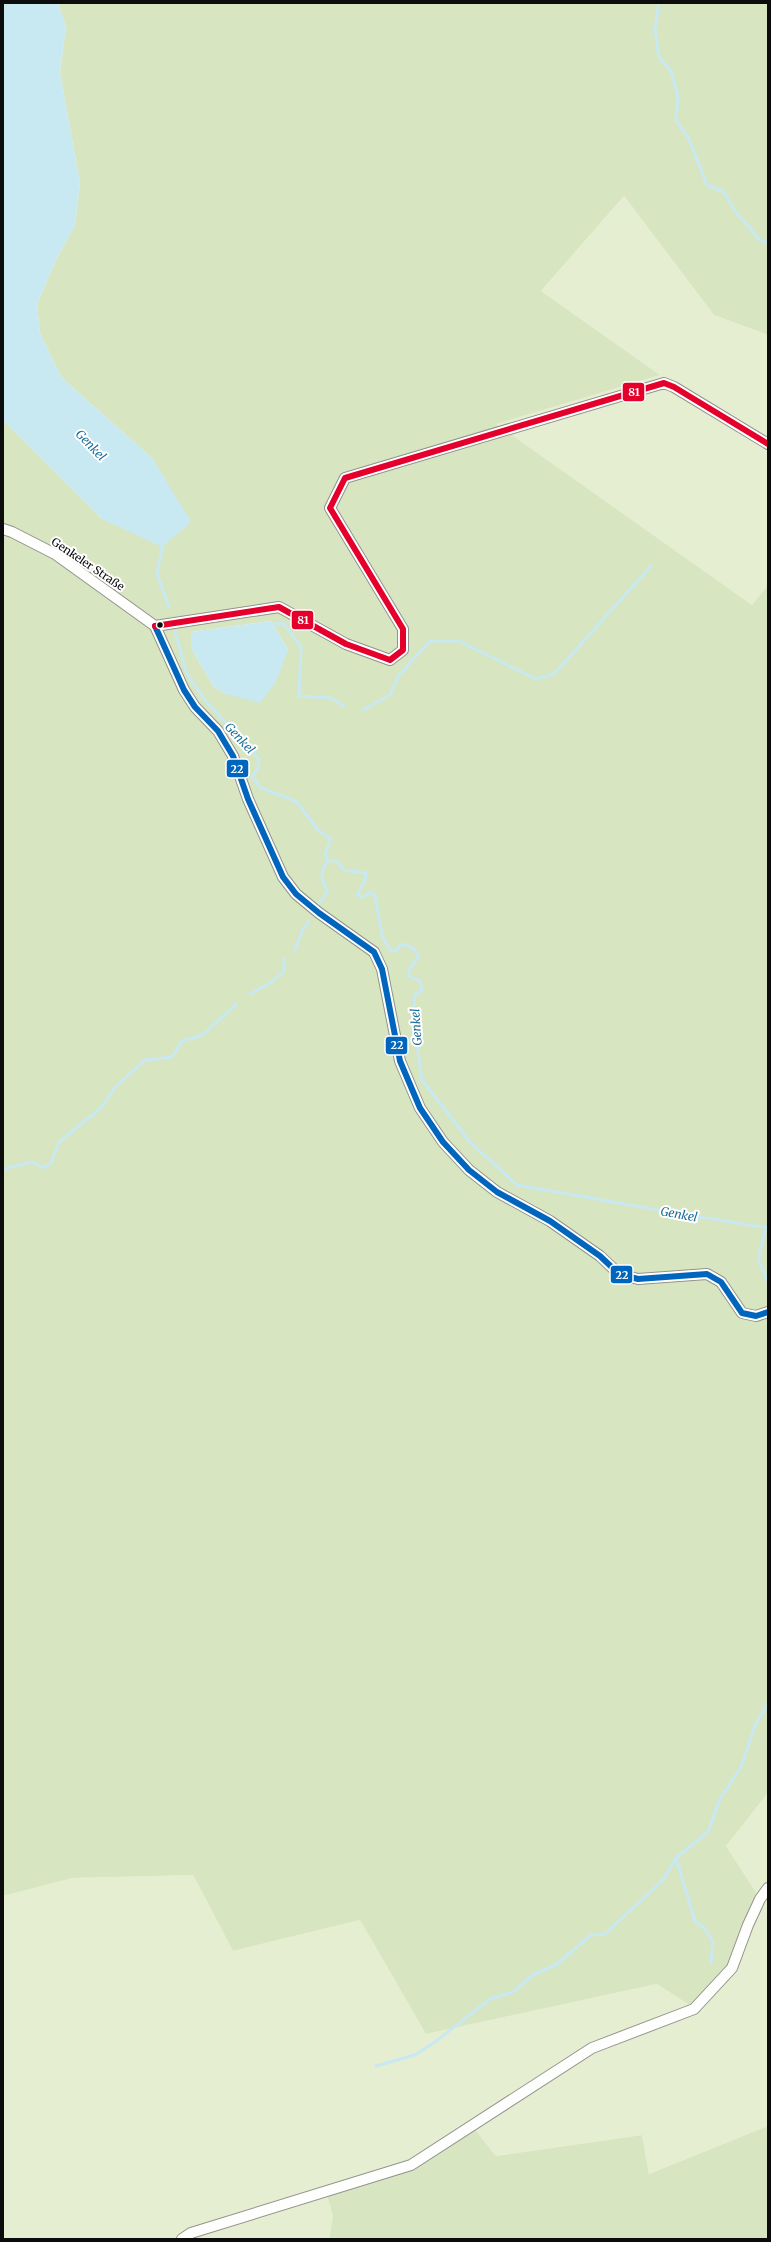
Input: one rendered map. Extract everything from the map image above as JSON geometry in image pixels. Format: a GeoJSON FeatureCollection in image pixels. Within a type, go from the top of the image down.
{"type":"FeatureCollection","features":[{"type":"Feature","properties":{"kind":"street"},"geometry":{"type":"LineString","coordinates":[[768,444],[674,387],[664,383],[345,478],[330,508],[403,629],[403,650],[390,660],[346,644],[279,607],[155,626],[184,690],[195,707],[218,731],[233,756],[248,798],[283,877],[296,894],[319,914],[374,952],[382,969],[400,1061],[420,1108],[443,1142],[469,1170],[497,1192],[550,1221],[600,1256],[619,1274],[638,1279],[707,1274],[721,1282],[742,1313],[756,1316],[768,1312]]}},
{"type":"Feature","properties":{"kind":"street","name":"Genkeler Straße"},"geometry":{"type":"LineString","coordinates":[[3,530],[12,532],[55,554],[155,626]]}},
{"type":"Feature","properties":{"kind":"street"},"geometry":{"type":"LineString","coordinates":[[182,2239],[191,2233],[411,2165],[592,2048],[694,2009],[732,1968],[748,1924],[760,1899],[768,1888]]}},
{"type":"Feature","properties":{"kind":"green space"},"geometry":{"type":"Polygon","coordinates":[[[58,3],[768,3],[768,335],[714,315],[624,196],[541,291],[660,375],[496,424],[752,605],[768,585],[768,1793],[726,1846],[759,1897],[730,1967],[691,2006],[657,1984],[426,2034],[360,1920],[233,1951],[193,1875],[73,1878],[3,1896],[3,420],[102,519],[153,459],[61,377],[40,333],[37,304],[57,258],[75,225],[80,183],[60,73],[66,27],[58,3]],[[271,621],[191,632],[191,648],[214,687],[226,694],[288,650],[271,621]]]}},
{"type":"Feature","properties":{"kind":"green space"},"geometry":{"type":"Polygon","coordinates":[[[624,196],[714,315],[768,335],[768,585],[752,605],[495,424],[660,375],[541,291],[624,196]]]}},
{"type":"Feature","properties":{"kind":"green space"},"geometry":{"type":"Polygon","coordinates":[[[768,1793],[768,1885],[759,1897],[726,1846],[768,1793]]]}},
{"type":"Feature","properties":{"kind":"green space"},"geometry":{"type":"Polygon","coordinates":[[[193,1875],[233,1951],[360,1920],[426,2034],[657,1984],[691,2006],[593,2045],[411,2163],[177,2239],[3,2239],[3,1896],[73,1878],[193,1875]]]}},
{"type":"Feature","properties":{"kind":"green space"},"geometry":{"type":"Polygon","coordinates":[[[768,1892],[768,2126],[649,2174],[642,2135],[496,2156],[473,2127],[593,2050],[696,2010],[768,1892]]]}},
{"type":"Feature","properties":{"kind":"green space"},"geometry":{"type":"Polygon","coordinates":[[[768,2126],[768,2239],[329,2239],[333,2216],[326,2192],[412,2168],[473,2127],[496,2156],[642,2135],[649,2174],[768,2126]]]}},
{"type":"Feature","properties":{"kind":"green space"},"geometry":{"type":"Polygon","coordinates":[[[326,2192],[333,2216],[329,2239],[186,2239],[326,2192]]]}},
{"type":"Feature","properties":{"kind":"water"},"geometry":{"type":"Polygon","coordinates":[[[3,3],[58,3],[66,27],[60,73],[80,183],[75,225],[57,258],[37,304],[40,333],[61,377],[153,459],[191,522],[162,547],[102,519],[3,420],[3,3]]]}},
{"type":"Feature","properties":{"kind":"water"},"geometry":{"type":"Polygon","coordinates":[[[271,621],[288,650],[276,682],[260,703],[226,694],[214,687],[191,648],[191,632],[271,621]]]}},
{"type":"Feature","properties":{"kind":"waterway"},"geometry":{"type":"LineString","coordinates":[[659,3],[655,29],[659,57],[671,71],[678,97],[676,120],[689,139],[707,185],[724,192],[735,211],[760,240],[768,243]]}},
{"type":"Feature","properties":{"kind":"waterway","name":"Genkel"},"geometry":{"type":"LineString","coordinates":[[163,543],[157,574],[169,607]]}},
{"type":"Feature","properties":{"kind":"waterway"},"geometry":{"type":"LineString","coordinates":[[363,710],[390,695],[399,675],[430,641],[459,641],[536,679],[554,674],[651,566]]}},
{"type":"Feature","properties":{"kind":"waterway"},"geometry":{"type":"LineString","coordinates":[[273,624],[283,623],[301,647],[299,696],[331,698],[344,706]]}},
{"type":"Feature","properties":{"kind":"waterway","name":"Genkel"},"geometry":{"type":"LineString","coordinates":[[175,632],[187,674],[205,700],[259,759],[258,768],[252,777],[261,788],[296,801],[318,830],[331,839],[325,854],[328,861],[335,860],[344,870],[366,873],[365,880],[357,895],[363,897],[370,892],[375,896],[382,935],[390,950],[396,951],[402,944],[413,948],[419,957],[409,969],[409,976],[420,981],[422,990],[414,996],[415,1030],[422,1080],[470,1142],[517,1185],[704,1218],[768,1227]]}},
{"type":"Feature","properties":{"kind":"waterway"},"geometry":{"type":"LineString","coordinates":[[319,904],[328,891],[322,876],[323,868],[328,861]]}},
{"type":"Feature","properties":{"kind":"waterway"},"geometry":{"type":"LineString","coordinates":[[295,950],[302,931],[309,921]]}},
{"type":"Feature","properties":{"kind":"waterway"},"geometry":{"type":"LineString","coordinates":[[250,994],[272,982],[284,971],[284,959]]}},
{"type":"Feature","properties":{"kind":"waterway"},"geometry":{"type":"LineString","coordinates":[[3,1169],[32,1162],[43,1168],[51,1163],[59,1142],[101,1108],[115,1087],[145,1060],[172,1057],[182,1041],[203,1035],[236,1004]]}},
{"type":"Feature","properties":{"kind":"waterway"},"geometry":{"type":"LineString","coordinates":[[766,1227],[758,1259],[768,1282]]}},
{"type":"Feature","properties":{"kind":"waterway"},"geometry":{"type":"LineString","coordinates":[[376,2066],[415,2055],[435,2042],[490,1999],[513,1992],[534,1974],[556,1965],[591,1935],[605,1934],[663,1880],[676,1858],[708,1832],[720,1799],[741,1767],[756,1723],[768,1704]]}},
{"type":"Feature","properties":{"kind":"waterway"},"geometry":{"type":"LineString","coordinates":[[676,1858],[695,1921],[705,1929],[713,1942],[711,1963]]}},
{"type":"Feature","properties":{"kind":"transit line","name":"81"},"geometry":{"type":"LineString","coordinates":[[155,626],[279,607],[346,644],[390,660],[403,650],[403,629],[330,508],[345,478],[664,383],[674,387],[768,444]]}},
{"type":"Feature","properties":{"kind":"transit line","name":"22"},"geometry":{"type":"LineString","coordinates":[[155,626],[184,690],[195,707],[218,731],[233,756],[248,799],[283,877],[296,894],[319,913],[374,952],[382,969],[400,1061],[420,1108],[443,1142],[469,1170],[497,1192],[550,1221],[600,1256],[619,1274],[638,1279],[707,1274],[721,1282],[742,1313],[756,1316],[768,1312]]}}]}
